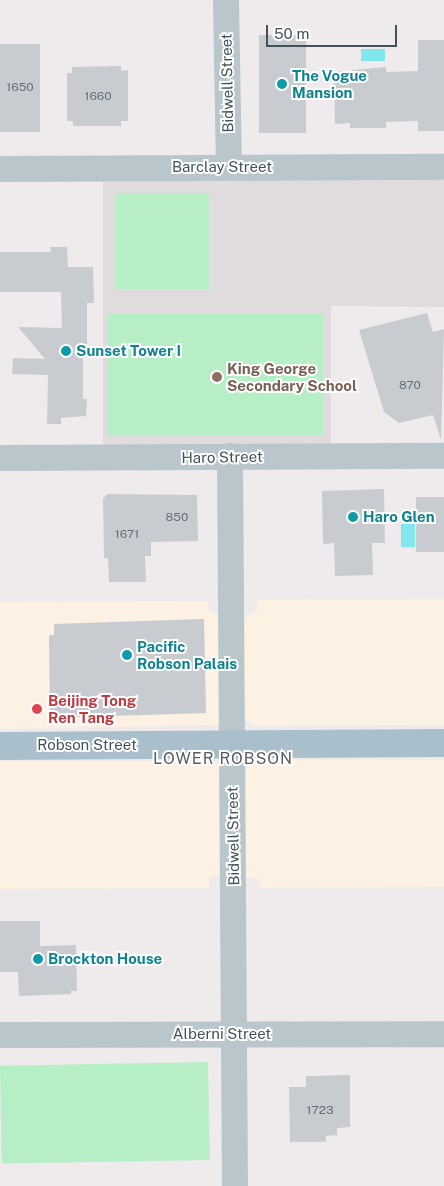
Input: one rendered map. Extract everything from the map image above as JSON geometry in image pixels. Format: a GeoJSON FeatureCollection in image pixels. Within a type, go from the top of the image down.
{"type":"FeatureCollection","features":[{"type":"Feature","properties":{"kind":"main road","name":"Robson Street"},"geometry":{"type":"LineString","coordinates":[[0,746],[444,743]]}},
{"type":"Feature","properties":{"kind":"street","name":"Bidwell Street"},"geometry":{"type":"LineString","coordinates":[[226,0],[229,167]]}},
{"type":"Feature","properties":{"kind":"street","name":"Barclay Street"},"geometry":{"type":"LineString","coordinates":[[0,169],[444,167]]}},
{"type":"Feature","properties":{"kind":"street","name":"Bidwell Street"},"geometry":{"type":"LineString","coordinates":[[230,456],[233,1034],[236,1186]]}},
{"type":"Feature","properties":{"kind":"street","name":"Haro Street"},"geometry":{"type":"LineString","coordinates":[[0,458],[444,456]]}},
{"type":"Feature","properties":{"kind":"street","name":"Alberni Street"},"geometry":{"type":"LineString","coordinates":[[0,1035],[444,1034]]}},
{"type":"Feature","properties":{"kind":"shaded area","name":"King George Secondary School"},"geometry":{"type":"Polygon","coordinates":[[[444,178],[444,307],[331,306],[331,446],[103,446],[103,180],[444,178]]]}},
{"type":"Feature","properties":{"kind":"shaded area"},"geometry":{"type":"Polygon","coordinates":[[[444,599],[444,725],[255,726],[245,721],[242,620],[258,609],[257,600],[444,599]]]}},
{"type":"Feature","properties":{"kind":"shaded area"},"geometry":{"type":"Polygon","coordinates":[[[208,601],[209,610],[225,615],[220,723],[217,725],[0,729],[0,602],[208,601]]]}},
{"type":"Feature","properties":{"kind":"shaded area"},"geometry":{"type":"Polygon","coordinates":[[[257,760],[444,760],[444,887],[260,888],[259,879],[246,877],[245,773],[249,763],[257,760]]]}},
{"type":"Feature","properties":{"kind":"shaded area"},"geometry":{"type":"Polygon","coordinates":[[[0,761],[215,761],[219,765],[221,875],[209,878],[209,888],[0,889],[0,761]]]}},
{"type":"Feature","properties":{"kind":"green space"},"geometry":{"type":"Polygon","coordinates":[[[116,193],[209,193],[209,289],[116,289],[116,193]]]}},
{"type":"Feature","properties":{"kind":"green space"},"geometry":{"type":"Polygon","coordinates":[[[107,314],[323,314],[323,435],[107,435],[107,314]]]}},
{"type":"Feature","properties":{"kind":"green space"},"geometry":{"type":"Polygon","coordinates":[[[208,1062],[210,1160],[2,1164],[0,1066],[208,1062]]]}},
{"type":"Feature","properties":{"kind":"water"},"geometry":{"type":"Polygon","coordinates":[[[361,49],[385,49],[385,61],[361,61],[361,49]]]}},
{"type":"Feature","properties":{"kind":"water"},"geometry":{"type":"Polygon","coordinates":[[[401,524],[415,524],[415,547],[401,547],[401,524]]]}},
{"type":"Feature","properties":{"kind":"building","name":"The Vogue Mansion"},"geometry":{"type":"Polygon","coordinates":[[[259,35],[306,35],[306,133],[259,133],[259,35]]]}},
{"type":"Feature","properties":{"kind":"building"},"geometry":{"type":"Polygon","coordinates":[[[418,40],[444,40],[444,131],[418,131],[418,121],[386,122],[386,128],[350,128],[350,123],[335,124],[334,72],[386,67],[386,72],[418,71],[418,40]]]}},
{"type":"Feature","properties":{"kind":"building"},"geometry":{"type":"Polygon","coordinates":[[[0,44],[40,44],[40,132],[0,132],[0,44]]]}},
{"type":"Feature","properties":{"kind":"building"},"geometry":{"type":"Polygon","coordinates":[[[121,66],[121,71],[128,70],[128,121],[121,121],[121,126],[73,126],[73,121],[67,121],[67,73],[72,73],[72,67],[121,66]]]}},
{"type":"Feature","properties":{"kind":"building","name":"Sunset Tower I"},"geometry":{"type":"Polygon","coordinates":[[[50,247],[67,247],[68,267],[93,267],[94,303],[87,303],[87,344],[83,344],[83,399],[87,399],[86,416],[61,418],[61,424],[47,424],[48,375],[12,374],[13,358],[45,359],[18,327],[62,328],[61,292],[0,292],[0,252],[51,252],[50,247]]]}},
{"type":"Feature","properties":{"kind":"building"},"geometry":{"type":"Polygon","coordinates":[[[427,313],[433,332],[444,329],[441,440],[433,415],[399,423],[384,412],[359,330],[427,313]]]}},
{"type":"Feature","properties":{"kind":"building","name":"Haro Glen"},"geometry":{"type":"Polygon","coordinates":[[[384,489],[385,543],[372,543],[373,575],[335,576],[334,543],[323,544],[322,491],[384,489]]]}},
{"type":"Feature","properties":{"kind":"building"},"geometry":{"type":"Polygon","coordinates":[[[107,494],[197,495],[198,541],[151,542],[151,556],[145,556],[146,582],[109,582],[108,558],[104,558],[103,499],[107,494]]]}},
{"type":"Feature","properties":{"kind":"building"},"geometry":{"type":"Polygon","coordinates":[[[416,497],[444,497],[444,552],[416,552],[416,497]]]}},
{"type":"Feature","properties":{"kind":"building","name":"Pacific Robson Palais"},"geometry":{"type":"Polygon","coordinates":[[[204,619],[206,713],[50,718],[49,635],[54,635],[54,624],[204,619]]]}},
{"type":"Feature","properties":{"kind":"building","name":"Brockton House"},"geometry":{"type":"Polygon","coordinates":[[[0,921],[40,921],[40,946],[76,945],[77,991],[71,991],[71,994],[19,996],[18,972],[0,972],[0,921]]]}},
{"type":"Feature","properties":{"kind":"building"},"geometry":{"type":"Polygon","coordinates":[[[350,1075],[350,1127],[337,1128],[337,1135],[326,1136],[326,1142],[290,1142],[289,1087],[306,1087],[306,1076],[350,1075]]]}},
{"type":"Feature","properties":{"kind":"place","name":"The Vogue Mansion"},"geometry":{"type":"Point","coordinates":[282,84]}},
{"type":"Feature","properties":{"kind":"place","name":"Sunset Tower I"},"geometry":{"type":"Point","coordinates":[66,351]}},
{"type":"Feature","properties":{"kind":"place","name":"King George Secondary School"},"geometry":{"type":"Point","coordinates":[217,377]}},
{"type":"Feature","properties":{"kind":"place","name":"Haro Glen"},"geometry":{"type":"Point","coordinates":[353,517]}},
{"type":"Feature","properties":{"kind":"place","name":"Pacific Robson Palais"},"geometry":{"type":"Point","coordinates":[127,655]}},
{"type":"Feature","properties":{"kind":"place","name":"Beijing Tong Ren Tang"},"geometry":{"type":"Point","coordinates":[37,709]}},
{"type":"Feature","properties":{"kind":"place","name":"Brockton House"},"geometry":{"type":"Point","coordinates":[38,959]}},
{"type":"Feature","properties":{"kind":"district","name":"LOWER ROBSON"},"geometry":{"type":"Point","coordinates":[223,759]}}]}
